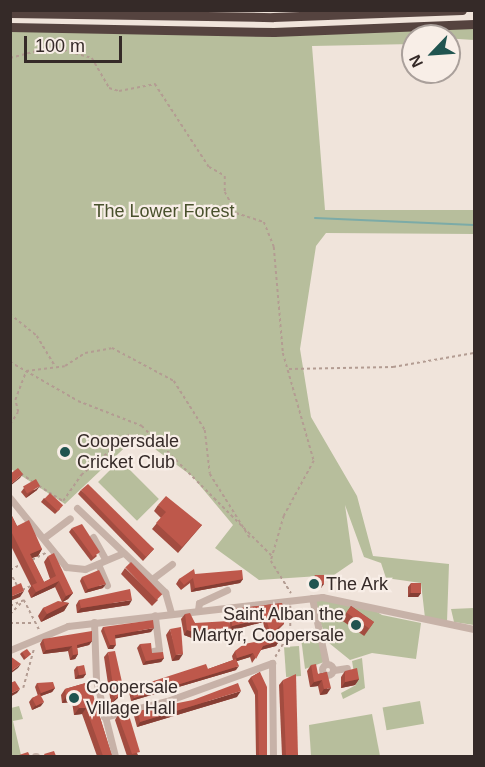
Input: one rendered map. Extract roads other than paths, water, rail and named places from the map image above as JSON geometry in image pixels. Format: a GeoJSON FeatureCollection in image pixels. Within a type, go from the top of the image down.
{"type":"FeatureCollection","features":[{"type":"Feature","properties":{"kind":"highway"},"geometry":{"type":"LineString","coordinates":[[10,13],[273,17],[462,10]]}},
{"type":"Feature","properties":{"kind":"highway"},"geometry":{"type":"LineString","coordinates":[[10,27],[274,32],[474,24]]}},
{"type":"Feature","properties":{"kind":"street"},"geometry":{"type":"LineString","coordinates":[[10,498],[14,507],[45,537],[52,550],[75,570],[98,564],[123,553]]}},
{"type":"Feature","properties":{"kind":"street"},"geometry":{"type":"LineString","coordinates":[[77,508],[165,592],[171,613]]}},
{"type":"Feature","properties":{"kind":"street"},"geometry":{"type":"LineString","coordinates":[[45,537],[70,518]]}},
{"type":"Feature","properties":{"kind":"street"},"geometry":{"type":"LineString","coordinates":[[93,537],[106,560]]}},
{"type":"Feature","properties":{"kind":"street"},"geometry":{"type":"LineString","coordinates":[[98,564],[106,585]]}},
{"type":"Feature","properties":{"kind":"street"},"geometry":{"type":"LineString","coordinates":[[152,579],[172,564]]}},
{"type":"Feature","properties":{"kind":"street"},"geometry":{"type":"LineString","coordinates":[[198,610],[199,603],[227,590]]}},
{"type":"Feature","properties":{"kind":"street"},"geometry":{"type":"LineString","coordinates":[[10,650],[41,633],[94,622],[322,597],[474,629]]}},
{"type":"Feature","properties":{"kind":"street"},"geometry":{"type":"LineString","coordinates":[[312,598],[321,670],[347,668]]}},
{"type":"Feature","properties":{"kind":"street"},"geometry":{"type":"LineString","coordinates":[[153,651],[159,650],[154,615]]}},
{"type":"Feature","properties":{"kind":"street"},"geometry":{"type":"LineString","coordinates":[[94,622],[104,717],[115,756]]}},
{"type":"Feature","properties":{"kind":"street"},"geometry":{"type":"LineString","coordinates":[[104,717],[167,701],[272,663],[273,756]]}},
{"type":"Feature","properties":{"kind":"waterway"},"geometry":{"type":"LineString","coordinates":[[315,218],[474,225]]}},
{"type":"Feature","properties":{"kind":"place","name":"Coopersdale Cricket Club"},"geometry":{"type":"Point","coordinates":[65,452]}},
{"type":"Feature","properties":{"kind":"place","name":"The Ark"},"geometry":{"type":"Point","coordinates":[314,584]}},
{"type":"Feature","properties":{"kind":"place","name":"Saint Alban the Martyr, Coopersale"},"geometry":{"type":"Point","coordinates":[356,625]}},
{"type":"Feature","properties":{"kind":"place","name":"Coopersale Village Hall"},"geometry":{"type":"Point","coordinates":[74,698]}},
{"type":"Feature","properties":{"kind":"park label","name":"The Lower Forest"},"geometry":{"type":"Point","coordinates":[164,211]}}]}
